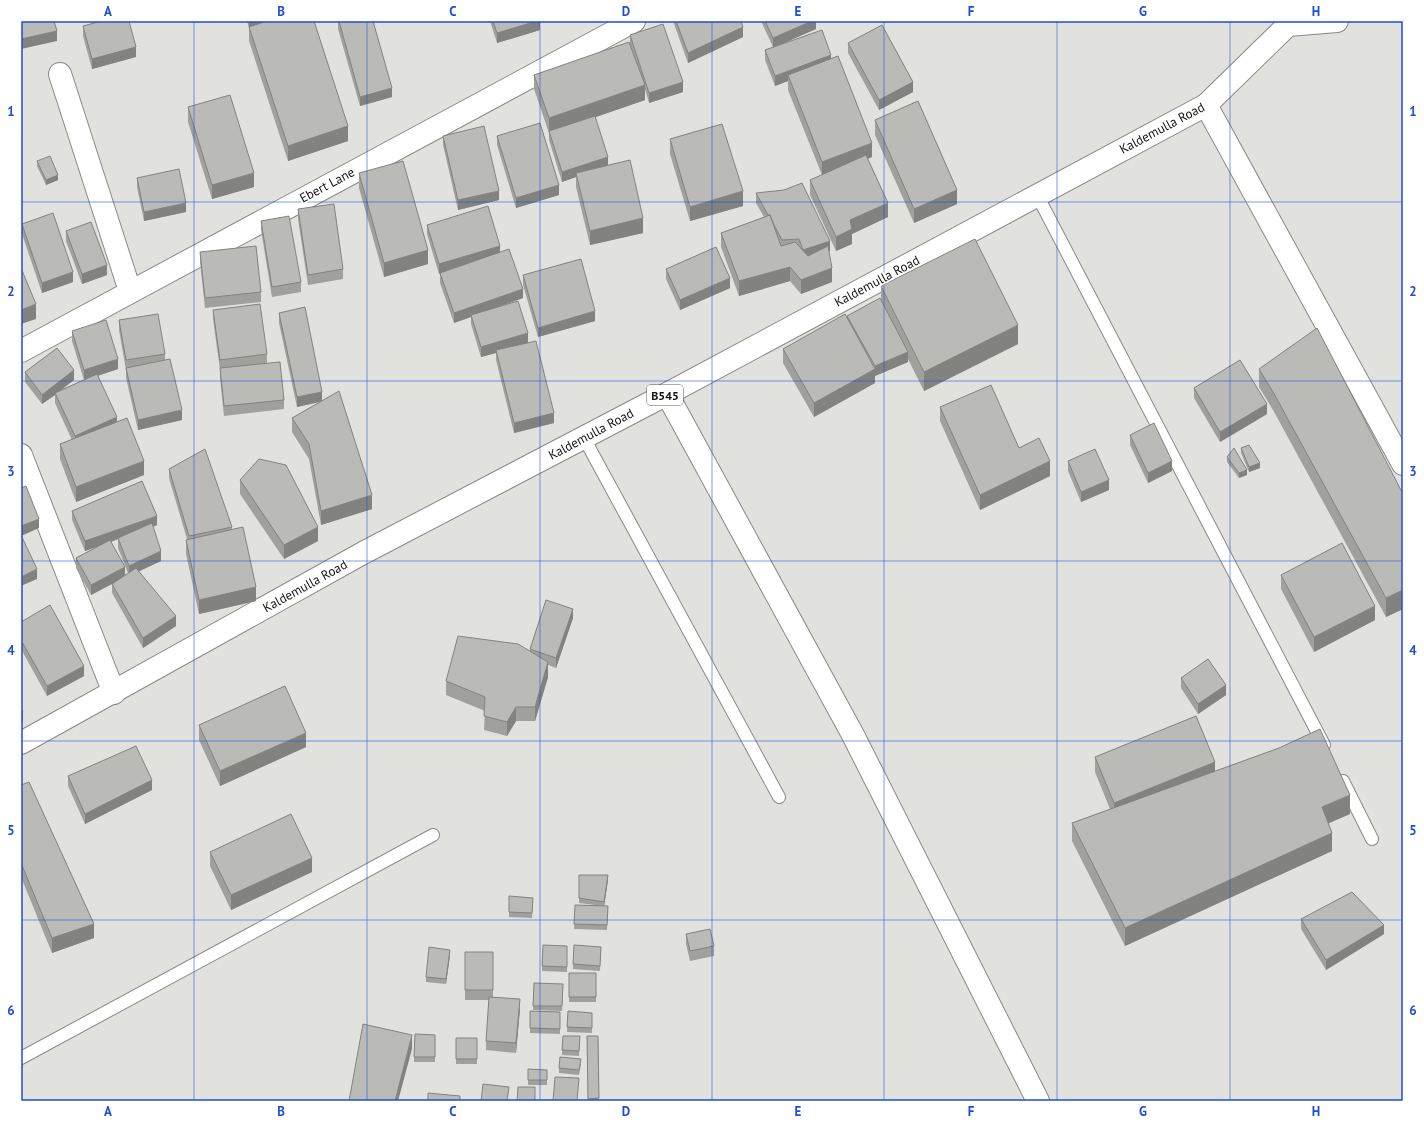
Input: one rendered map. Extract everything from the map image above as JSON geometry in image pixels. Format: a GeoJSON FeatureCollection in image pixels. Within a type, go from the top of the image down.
{"type":"FeatureCollection","features":[{"type":"Feature","properties":{"kind":"street","name":"Ebert Lane"},"geometry":{"type":"LineString","coordinates":[[21,351],[634,21]]}},
{"type":"Feature","properties":{"kind":"street"},"geometry":{"type":"LineString","coordinates":[[1289,23],[1337,21]]}},
{"type":"Feature","properties":{"kind":"street","name":"Kaldemulla Road"},"geometry":{"type":"LineString","coordinates":[[21,744],[363,553],[667,394],[1206,105],[1289,23]]}},
{"type":"Feature","properties":{"kind":"street"},"geometry":{"type":"LineString","coordinates":[[60,74],[130,291]]}},
{"type":"Feature","properties":{"kind":"street"},"geometry":{"type":"LineString","coordinates":[[1206,105],[1403,464]]}},
{"type":"Feature","properties":{"kind":"street"},"geometry":{"type":"LineString","coordinates":[[667,394],[853,735],[1038,1101]]}},
{"type":"Feature","properties":{"kind":"street"},"geometry":{"type":"LineString","coordinates":[[21,455],[114,693]]}},
{"type":"Feature","properties":{"kind":"lane"},"geometry":{"type":"LineString","coordinates":[[1037,195],[1328,754]]}},
{"type":"Feature","properties":{"kind":"lane"},"geometry":{"type":"LineString","coordinates":[[584,438],[779,798]]}},
{"type":"Feature","properties":{"kind":"lane"},"geometry":{"type":"LineString","coordinates":[[1336,768],[1372,839]]}},
{"type":"Feature","properties":{"kind":"lane"},"geometry":{"type":"LineString","coordinates":[[21,1058],[433,835]]}},
{"type":"Feature","properties":{"kind":"building"},"geometry":{"type":"Polygon","coordinates":[[[21,21],[54,21],[57,31],[21,39],[21,21]]]}},
{"type":"Feature","properties":{"kind":"building"},"geometry":{"type":"Polygon","coordinates":[[[102,21],[129,21],[136,47],[92,59],[83,26],[102,21]]]}},
{"type":"Feature","properties":{"kind":"building"},"geometry":{"type":"Polygon","coordinates":[[[267,21],[314,21],[348,126],[288,146],[249,27],[267,21]]]}},
{"type":"Feature","properties":{"kind":"building"},"geometry":{"type":"Polygon","coordinates":[[[339,21],[373,21],[392,88],[360,97],[339,21]]]}},
{"type":"Feature","properties":{"kind":"building"},"geometry":{"type":"Polygon","coordinates":[[[493,21],[537,21],[497,33],[493,21]]]}},
{"type":"Feature","properties":{"kind":"building"},"geometry":{"type":"Polygon","coordinates":[[[676,21],[741,21],[743,27],[688,53],[676,21]]]}},
{"type":"Feature","properties":{"kind":"building"},"geometry":{"type":"Polygon","coordinates":[[[765,21],[812,21],[773,38],[765,21]]]}},
{"type":"Feature","properties":{"kind":"building"},"geometry":{"type":"Polygon","coordinates":[[[663,24],[683,82],[649,93],[630,35],[663,24]]]}},
{"type":"Feature","properties":{"kind":"building"},"geometry":{"type":"Polygon","coordinates":[[[882,25],[913,82],[879,100],[848,43],[882,25]]]}},
{"type":"Feature","properties":{"kind":"building"},"geometry":{"type":"Polygon","coordinates":[[[822,30],[831,55],[775,76],[765,50],[822,30]]]}},
{"type":"Feature","properties":{"kind":"building"},"geometry":{"type":"Polygon","coordinates":[[[629,42],[645,85],[549,118],[534,75],[629,42]]]}},
{"type":"Feature","properties":{"kind":"building"},"geometry":{"type":"Polygon","coordinates":[[[838,56],[872,143],[822,162],[788,75],[838,56]]]}},
{"type":"Feature","properties":{"kind":"building"},"geometry":{"type":"Polygon","coordinates":[[[230,95],[254,173],[212,185],[188,107],[230,95]]]}},
{"type":"Feature","properties":{"kind":"building"},"geometry":{"type":"Polygon","coordinates":[[[918,101],[957,190],[914,209],[875,120],[918,101]]]}},
{"type":"Feature","properties":{"kind":"building"},"geometry":{"type":"Polygon","coordinates":[[[595,116],[608,157],[562,172],[549,131],[595,116]]]}},
{"type":"Feature","properties":{"kind":"building"},"geometry":{"type":"Polygon","coordinates":[[[540,123],[559,185],[516,198],[497,136],[540,123]]]}},
{"type":"Feature","properties":{"kind":"building"},"geometry":{"type":"Polygon","coordinates":[[[722,124],[743,191],[690,207],[670,139],[722,124]]]}},
{"type":"Feature","properties":{"kind":"building"},"geometry":{"type":"Polygon","coordinates":[[[484,126],[499,191],[458,200],[443,136],[484,126]]]}},
{"type":"Feature","properties":{"kind":"building"},"geometry":{"type":"Polygon","coordinates":[[[866,155],[888,203],[850,220],[852,229],[836,237],[810,180],[866,155]]]}},
{"type":"Feature","properties":{"kind":"building"},"geometry":{"type":"Polygon","coordinates":[[[50,156],[58,175],[46,180],[37,161],[50,156]]]}},
{"type":"Feature","properties":{"kind":"building"},"geometry":{"type":"Polygon","coordinates":[[[630,160],[643,218],[590,231],[576,173],[630,160]]]}},
{"type":"Feature","properties":{"kind":"building"},"geometry":{"type":"Polygon","coordinates":[[[403,161],[428,250],[384,263],[359,173],[403,161]]]}},
{"type":"Feature","properties":{"kind":"building"},"geometry":{"type":"Polygon","coordinates":[[[179,169],[186,203],[144,212],[137,178],[179,169]]]}},
{"type":"Feature","properties":{"kind":"building"},"geometry":{"type":"Polygon","coordinates":[[[802,183],[830,241],[803,250],[799,239],[782,240],[770,215],[768,215],[756,193],[784,190],[802,183]]]}},
{"type":"Feature","properties":{"kind":"building"},"geometry":{"type":"Polygon","coordinates":[[[334,204],[343,269],[308,275],[298,209],[334,204]]]}},
{"type":"Feature","properties":{"kind":"building"},"geometry":{"type":"Polygon","coordinates":[[[488,206],[500,246],[439,264],[427,225],[488,206]]]}},
{"type":"Feature","properties":{"kind":"building"},"geometry":{"type":"Polygon","coordinates":[[[53,213],[73,272],[42,283],[22,224],[53,213]]]}},
{"type":"Feature","properties":{"kind":"building"},"geometry":{"type":"Polygon","coordinates":[[[770,215],[781,246],[795,242],[808,256],[828,246],[832,268],[801,280],[790,267],[739,281],[721,233],[770,215]]]}},
{"type":"Feature","properties":{"kind":"building"},"geometry":{"type":"Polygon","coordinates":[[[289,216],[301,282],[272,287],[261,221],[289,216]]]}},
{"type":"Feature","properties":{"kind":"building"},"geometry":{"type":"Polygon","coordinates":[[[91,222],[107,265],[82,274],[66,231],[91,222]]]}},
{"type":"Feature","properties":{"kind":"building"},"geometry":{"type":"Polygon","coordinates":[[[975,239],[1018,325],[924,372],[881,286],[975,239]]]}},
{"type":"Feature","properties":{"kind":"building"},"geometry":{"type":"Polygon","coordinates":[[[256,246],[261,292],[205,298],[200,252],[256,246]]]}},
{"type":"Feature","properties":{"kind":"building"},"geometry":{"type":"Polygon","coordinates":[[[716,247],[730,278],[680,300],[666,269],[716,247]]]}},
{"type":"Feature","properties":{"kind":"building"},"geometry":{"type":"Polygon","coordinates":[[[509,249],[523,289],[454,313],[440,273],[509,249]]]}},
{"type":"Feature","properties":{"kind":"building"},"geometry":{"type":"Polygon","coordinates":[[[581,259],[595,311],[538,328],[523,275],[581,259]]]}},
{"type":"Feature","properties":{"kind":"building"},"geometry":{"type":"Polygon","coordinates":[[[21,268],[36,304],[21,310],[21,268]]]}},
{"type":"Feature","properties":{"kind":"building"},"geometry":{"type":"Polygon","coordinates":[[[880,298],[908,352],[875,366],[847,316],[880,298]]]}},
{"type":"Feature","properties":{"kind":"building"},"geometry":{"type":"Polygon","coordinates":[[[518,301],[528,333],[481,347],[471,315],[518,301]]]}},
{"type":"Feature","properties":{"kind":"building"},"geometry":{"type":"Polygon","coordinates":[[[260,304],[267,354],[220,360],[213,310],[260,304]]]}},
{"type":"Feature","properties":{"kind":"building"},"geometry":{"type":"Polygon","coordinates":[[[305,307],[322,392],[297,397],[279,313],[305,307]]]}},
{"type":"Feature","properties":{"kind":"building"},"geometry":{"type":"Polygon","coordinates":[[[158,314],[165,354],[126,360],[119,320],[158,314]]]}},
{"type":"Feature","properties":{"kind":"building"},"geometry":{"type":"Polygon","coordinates":[[[845,314],[875,369],[814,403],[783,349],[845,314]]]}},
{"type":"Feature","properties":{"kind":"building"},"geometry":{"type":"Polygon","coordinates":[[[106,320],[118,359],[84,370],[72,331],[106,320]]]}},
{"type":"Feature","properties":{"kind":"building"},"geometry":{"type":"Polygon","coordinates":[[[1317,328],[1403,494],[1403,590],[1386,598],[1259,369],[1317,328]]]}},
{"type":"Feature","properties":{"kind":"building"},"geometry":{"type":"Polygon","coordinates":[[[536,341],[554,413],[514,423],[496,350],[536,341]]]}},
{"type":"Feature","properties":{"kind":"building"},"geometry":{"type":"Polygon","coordinates":[[[57,348],[74,370],[42,395],[25,372],[57,348]]]}},
{"type":"Feature","properties":{"kind":"building"},"geometry":{"type":"Polygon","coordinates":[[[170,359],[182,410],[138,420],[126,368],[170,359]]]}},
{"type":"Feature","properties":{"kind":"building"},"geometry":{"type":"Polygon","coordinates":[[[1240,360],[1267,404],[1220,432],[1194,388],[1240,360]]]}},
{"type":"Feature","properties":{"kind":"building"},"geometry":{"type":"Polygon","coordinates":[[[280,362],[284,400],[224,406],[220,368],[280,362]]]}},
{"type":"Feature","properties":{"kind":"building"},"geometry":{"type":"Polygon","coordinates":[[[97,374],[117,417],[75,436],[55,393],[97,374]]]}},
{"type":"Feature","properties":{"kind":"building"},"geometry":{"type":"Polygon","coordinates":[[[991,385],[1019,448],[1039,438],[1050,461],[980,495],[940,407],[991,385]]]}},
{"type":"Feature","properties":{"kind":"building"},"geometry":{"type":"Polygon","coordinates":[[[339,391],[372,495],[321,511],[309,444],[292,418],[339,391]]]}},
{"type":"Feature","properties":{"kind":"building"},"geometry":{"type":"Polygon","coordinates":[[[127,418],[144,461],[76,487],[60,444],[127,418]]]}},
{"type":"Feature","properties":{"kind":"building"},"geometry":{"type":"Polygon","coordinates":[[[1154,423],[1172,461],[1148,473],[1130,435],[1154,423]]]}},
{"type":"Feature","properties":{"kind":"building"},"geometry":{"type":"Polygon","coordinates":[[[1249,445],[1260,463],[1249,467],[1241,448],[1249,445]]]}},
{"type":"Feature","properties":{"kind":"building"},"geometry":{"type":"Polygon","coordinates":[[[1234,448],[1247,470],[1239,473],[1227,457],[1234,448]]]}},
{"type":"Feature","properties":{"kind":"building"},"geometry":{"type":"Polygon","coordinates":[[[205,449],[232,527],[189,536],[169,469],[205,449]]]}},
{"type":"Feature","properties":{"kind":"building"},"geometry":{"type":"Polygon","coordinates":[[[1095,449],[1109,480],[1081,492],[1068,461],[1095,449]]]}},
{"type":"Feature","properties":{"kind":"building"},"geometry":{"type":"Polygon","coordinates":[[[259,459],[286,465],[318,527],[284,545],[240,480],[259,459]]]}},
{"type":"Feature","properties":{"kind":"building"},"geometry":{"type":"Polygon","coordinates":[[[142,481],[157,516],[85,541],[72,511],[142,481]]]}},
{"type":"Feature","properties":{"kind":"building"},"geometry":{"type":"Polygon","coordinates":[[[26,486],[39,519],[21,526],[21,488],[26,486]]]}},
{"type":"Feature","properties":{"kind":"building"},"geometry":{"type":"Polygon","coordinates":[[[152,523],[161,551],[129,566],[118,538],[152,523]]]}},
{"type":"Feature","properties":{"kind":"building"},"geometry":{"type":"Polygon","coordinates":[[[243,527],[256,587],[199,600],[186,540],[243,527]]]}},
{"type":"Feature","properties":{"kind":"building"},"geometry":{"type":"Polygon","coordinates":[[[21,535],[37,569],[21,577],[21,535]]]}},
{"type":"Feature","properties":{"kind":"building"},"geometry":{"type":"Polygon","coordinates":[[[110,540],[125,567],[91,585],[76,558],[110,540]]]}},
{"type":"Feature","properties":{"kind":"building"},"geometry":{"type":"Polygon","coordinates":[[[1342,543],[1375,606],[1314,637],[1281,575],[1342,543]]]}},
{"type":"Feature","properties":{"kind":"building"},"geometry":{"type":"Polygon","coordinates":[[[136,568],[176,616],[143,638],[112,584],[136,568]]]}},
{"type":"Feature","properties":{"kind":"building"},"geometry":{"type":"Polygon","coordinates":[[[546,600],[573,609],[556,658],[530,649],[546,600]]]}},
{"type":"Feature","properties":{"kind":"building"},"geometry":{"type":"Polygon","coordinates":[[[50,605],[84,666],[47,686],[21,640],[21,622],[50,605]]]}},
{"type":"Feature","properties":{"kind":"building"},"geometry":{"type":"Polygon","coordinates":[[[458,636],[518,644],[548,662],[535,707],[516,707],[507,722],[484,716],[485,697],[446,681],[458,636]]]}},
{"type":"Feature","properties":{"kind":"building"},"geometry":{"type":"Polygon","coordinates":[[[1208,659],[1226,685],[1198,704],[1181,678],[1208,659]]]}},
{"type":"Feature","properties":{"kind":"building"},"geometry":{"type":"Polygon","coordinates":[[[285,686],[306,733],[220,771],[199,725],[285,686]]]}},
{"type":"Feature","properties":{"kind":"building"},"geometry":{"type":"Polygon","coordinates":[[[1196,716],[1215,762],[1114,803],[1095,757],[1196,716]]]}},
{"type":"Feature","properties":{"kind":"building"},"geometry":{"type":"Polygon","coordinates":[[[1320,729],[1350,795],[1322,807],[1332,833],[1125,928],[1072,823],[1279,748],[1320,729]]]}},
{"type":"Feature","properties":{"kind":"building"},"geometry":{"type":"Polygon","coordinates":[[[136,746],[152,780],[85,814],[68,776],[136,746]]]}},
{"type":"Feature","properties":{"kind":"building"},"geometry":{"type":"Polygon","coordinates":[[[29,782],[94,924],[52,938],[21,863],[21,785],[29,782]]]}},
{"type":"Feature","properties":{"kind":"building"},"geometry":{"type":"Polygon","coordinates":[[[291,814],[312,858],[231,895],[210,852],[291,814]]]}},
{"type":"Feature","properties":{"kind":"building"},"geometry":{"type":"Polygon","coordinates":[[[579,875],[608,875],[604,902],[579,898],[579,875]]]}},
{"type":"Feature","properties":{"kind":"building"},"geometry":{"type":"Polygon","coordinates":[[[1352,892],[1384,925],[1326,960],[1301,919],[1352,892]]]}},
{"type":"Feature","properties":{"kind":"building"},"geometry":{"type":"Polygon","coordinates":[[[509,896],[533,898],[532,913],[509,912],[509,896]]]}},
{"type":"Feature","properties":{"kind":"building"},"geometry":{"type":"Polygon","coordinates":[[[575,905],[608,906],[607,925],[574,924],[575,905]]]}},
{"type":"Feature","properties":{"kind":"building"},"geometry":{"type":"Polygon","coordinates":[[[710,929],[714,946],[690,951],[686,934],[710,929]]]}},
{"type":"Feature","properties":{"kind":"building"},"geometry":{"type":"Polygon","coordinates":[[[543,945],[567,946],[567,967],[542,966],[543,945]]]}},
{"type":"Feature","properties":{"kind":"building"},"geometry":{"type":"Polygon","coordinates":[[[574,945],[601,947],[600,966],[573,964],[574,945]]]}},
{"type":"Feature","properties":{"kind":"building"},"geometry":{"type":"Polygon","coordinates":[[[429,947],[450,950],[446,979],[426,977],[429,947]]]}},
{"type":"Feature","properties":{"kind":"building"},"geometry":{"type":"Polygon","coordinates":[[[465,952],[493,952],[493,990],[465,990],[465,952]]]}},
{"type":"Feature","properties":{"kind":"building"},"geometry":{"type":"Polygon","coordinates":[[[569,973],[596,973],[596,997],[569,997],[569,973]]]}},
{"type":"Feature","properties":{"kind":"building"},"geometry":{"type":"Polygon","coordinates":[[[534,983],[563,984],[562,1006],[533,1006],[534,983]]]}},
{"type":"Feature","properties":{"kind":"building"},"geometry":{"type":"Polygon","coordinates":[[[489,997],[520,999],[516,1043],[486,1041],[489,997]]]}},
{"type":"Feature","properties":{"kind":"building"},"geometry":{"type":"Polygon","coordinates":[[[530,1011],[560,1012],[560,1029],[530,1028],[530,1011]]]}},
{"type":"Feature","properties":{"kind":"building"},"geometry":{"type":"Polygon","coordinates":[[[568,1011],[592,1013],[592,1028],[567,1027],[568,1011]]]}},
{"type":"Feature","properties":{"kind":"building"},"geometry":{"type":"Polygon","coordinates":[[[363,1024],[412,1035],[395,1101],[349,1101],[363,1024]]]}},
{"type":"Feature","properties":{"kind":"building"},"geometry":{"type":"Polygon","coordinates":[[[415,1034],[435,1035],[435,1057],[414,1057],[415,1034]]]}},
{"type":"Feature","properties":{"kind":"building"},"geometry":{"type":"Polygon","coordinates":[[[563,1036],[580,1036],[579,1051],[562,1050],[563,1036]]]}},
{"type":"Feature","properties":{"kind":"building"},"geometry":{"type":"Polygon","coordinates":[[[587,1036],[598,1036],[599,1098],[588,1099],[587,1036]]]}},
{"type":"Feature","properties":{"kind":"building"},"geometry":{"type":"Polygon","coordinates":[[[456,1038],[477,1038],[477,1059],[456,1059],[456,1038]]]}},
{"type":"Feature","properties":{"kind":"building"},"geometry":{"type":"Polygon","coordinates":[[[560,1057],[581,1059],[579,1070],[559,1068],[560,1057]]]}},
{"type":"Feature","properties":{"kind":"building"},"geometry":{"type":"Polygon","coordinates":[[[528,1069],[547,1070],[547,1080],[528,1080],[528,1069]]]}},
{"type":"Feature","properties":{"kind":"building"},"geometry":{"type":"Polygon","coordinates":[[[555,1077],[579,1078],[577,1101],[553,1101],[555,1077]]]}},
{"type":"Feature","properties":{"kind":"building"},"geometry":{"type":"Polygon","coordinates":[[[483,1084],[509,1087],[507,1101],[481,1101],[483,1084]]]}},
{"type":"Feature","properties":{"kind":"building"},"geometry":{"type":"Polygon","coordinates":[[[518,1087],[535,1087],[535,1101],[517,1101],[518,1087]]]}},
{"type":"Feature","properties":{"kind":"building"},"geometry":{"type":"Polygon","coordinates":[[[428,1093],[460,1096],[460,1101],[428,1101],[428,1093]]]}}]}
